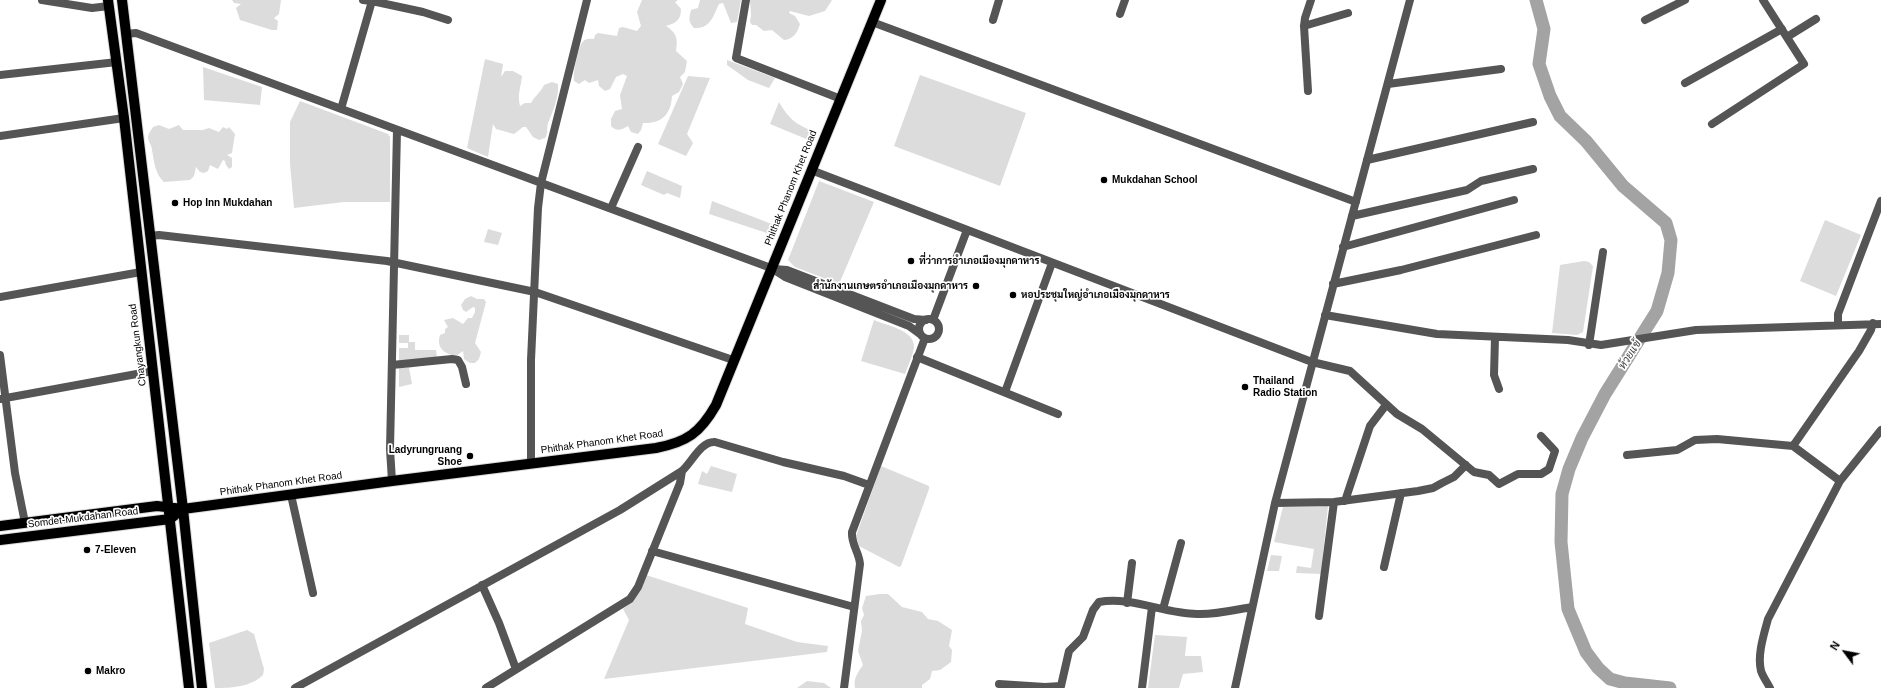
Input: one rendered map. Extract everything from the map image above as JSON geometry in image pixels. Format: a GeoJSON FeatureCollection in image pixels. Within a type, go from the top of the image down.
{"type":"FeatureCollection","features":[{"type":"Feature","properties":{"kind":"main road"},"geometry":{"type":"LineString","coordinates":[[122,0],[183,509],[202,688]]}},
{"type":"Feature","properties":{"kind":"main road","name":"Phithak Phanom Khet Road"},"geometry":{"type":"LineString","coordinates":[[183,509],[656,448],[683,441],[701,428],[709,418],[881,0]]}},
{"type":"Feature","properties":{"kind":"main road","name":"Chayangkun Road"},"geometry":{"type":"LineString","coordinates":[[109,3],[124,118],[189,688]]}},
{"type":"Feature","properties":{"kind":"main road","name":"Somdet-Mukdahan Road"},"geometry":{"type":"LineString","coordinates":[[0,526],[157,506],[169,506],[183,509]]}},
{"type":"Feature","properties":{"kind":"main road"},"geometry":{"type":"LineString","coordinates":[[170,519],[183,509]]}},
{"type":"Feature","properties":{"kind":"main road","name":"Somdet-Mukdahan Road"},"geometry":{"type":"LineString","coordinates":[[0,540],[170,519]]}},
{"type":"Feature","properties":{"kind":"street"},"geometry":{"type":"LineString","coordinates":[[42,0],[92,8],[109,3]]}},
{"type":"Feature","properties":{"kind":"street"},"geometry":{"type":"LineString","coordinates":[[363,0],[423,12],[448,20]]}},
{"type":"Feature","properties":{"kind":"street"},"geometry":{"type":"LineString","coordinates":[[532,464],[532,360],[538,208],[541,183],[587,0]]}},
{"type":"Feature","properties":{"kind":"street"},"geometry":{"type":"LineString","coordinates":[[746,0],[736,58],[841,99]]}},
{"type":"Feature","properties":{"kind":"street"},"geometry":{"type":"LineString","coordinates":[[993,20],[999,0]]}},
{"type":"Feature","properties":{"kind":"street"},"geometry":{"type":"LineString","coordinates":[[1120,14],[1125,0]]}},
{"type":"Feature","properties":{"kind":"street"},"geometry":{"type":"LineString","coordinates":[[1308,91],[1304,26],[1311,0]]}},
{"type":"Feature","properties":{"kind":"street"},"geometry":{"type":"LineString","coordinates":[[1235,688],[1275,503],[1410,0]]}},
{"type":"Feature","properties":{"kind":"street"},"geometry":{"type":"LineString","coordinates":[[1645,20],[1685,0]]}},
{"type":"Feature","properties":{"kind":"street"},"geometry":{"type":"LineString","coordinates":[[1712,124],[1804,64],[1764,0]]}},
{"type":"Feature","properties":{"kind":"street"},"geometry":{"type":"LineString","coordinates":[[341,109],[372,2]]}},
{"type":"Feature","properties":{"kind":"street"},"geometry":{"type":"LineString","coordinates":[[1304,26],[1348,13]]}},
{"type":"Feature","properties":{"kind":"street"},"geometry":{"type":"LineString","coordinates":[[1787,37],[1816,20]]}},
{"type":"Feature","properties":{"kind":"street"},"geometry":{"type":"LineString","coordinates":[[872,22],[1356,202]]}},
{"type":"Feature","properties":{"kind":"street"},"geometry":{"type":"LineString","coordinates":[[1685,83],[1782,29]]}},
{"type":"Feature","properties":{"kind":"street"},"geometry":{"type":"LineString","coordinates":[[126,34],[136,33],[771,268],[785,277],[909,326],[922,336],[931,339],[938,333],[937,324],[929,320],[914,319],[787,270],[771,268]]}},
{"type":"Feature","properties":{"kind":"street"},"geometry":{"type":"LineString","coordinates":[[0,75],[117,62]]}},
{"type":"Feature","properties":{"kind":"street"},"geometry":{"type":"LineString","coordinates":[[1388,84],[1501,69]]}},
{"type":"Feature","properties":{"kind":"street"},"geometry":{"type":"LineString","coordinates":[[0,136],[124,118]]}},
{"type":"Feature","properties":{"kind":"street"},"geometry":{"type":"LineString","coordinates":[[1367,160],[1533,122]]}},
{"type":"Feature","properties":{"kind":"street"},"geometry":{"type":"LineString","coordinates":[[392,481],[390,448],[397,130]]}},
{"type":"Feature","properties":{"kind":"street"},"geometry":{"type":"LineString","coordinates":[[611,208],[638,147]]}},
{"type":"Feature","properties":{"kind":"street"},"geometry":{"type":"LineString","coordinates":[[1352,216],[1467,190],[1481,181],[1533,169]]}},
{"type":"Feature","properties":{"kind":"street"},"geometry":{"type":"LineString","coordinates":[[811,170],[1312,362],[1350,371],[1397,414],[1422,429],[1474,472],[1489,475],[1501,485],[1522,473],[1544,474],[1549,469],[1555,451],[1541,436]]}},
{"type":"Feature","properties":{"kind":"street"},"geometry":{"type":"LineString","coordinates":[[1343,248],[1514,200]]}},
{"type":"Feature","properties":{"kind":"street"},"geometry":{"type":"LineString","coordinates":[[1838,324],[1838,314],[1881,203]]}},
{"type":"Feature","properties":{"kind":"street"},"geometry":{"type":"LineString","coordinates":[[844,688],[860,564],[860,557],[851,539],[852,532],[918,357],[922,336],[919,327],[929,320],[968,230]]}},
{"type":"Feature","properties":{"kind":"street"},"geometry":{"type":"LineString","coordinates":[[1333,284],[1401,270],[1536,235]]}},
{"type":"Feature","properties":{"kind":"street"},"geometry":{"type":"LineString","coordinates":[[150,236],[166,236],[395,263],[535,292],[733,360]]}},
{"type":"Feature","properties":{"kind":"street"},"geometry":{"type":"LineString","coordinates":[[1589,345],[1603,252]]}},
{"type":"Feature","properties":{"kind":"street"},"geometry":{"type":"LineString","coordinates":[[1005,392],[1052,262]]}},
{"type":"Feature","properties":{"kind":"street"},"geometry":{"type":"LineString","coordinates":[[0,297],[141,272]]}},
{"type":"Feature","properties":{"kind":"street"},"geometry":{"type":"LineString","coordinates":[[1325,315],[1437,334],[1568,340],[1589,345],[1601,345],[1681,332],[1877,323]]}},
{"type":"Feature","properties":{"kind":"street"},"geometry":{"type":"LineString","coordinates":[[1793,446],[1877,323]]}},
{"type":"Feature","properties":{"kind":"street"},"geometry":{"type":"LineString","coordinates":[[1495,337],[1494,375],[1499,389]]}},
{"type":"Feature","properties":{"kind":"street"},"geometry":{"type":"LineString","coordinates":[[0,355],[3,398],[24,523]]}},
{"type":"Feature","properties":{"kind":"street"},"geometry":{"type":"LineString","coordinates":[[918,357],[1058,414]]}},
{"type":"Feature","properties":{"kind":"street"},"geometry":{"type":"LineString","coordinates":[[392,365],[452,359],[458,360],[462,367],[466,384]]}},
{"type":"Feature","properties":{"kind":"street"},"geometry":{"type":"LineString","coordinates":[[3,398],[153,370]]}},
{"type":"Feature","properties":{"kind":"street"},"geometry":{"type":"LineString","coordinates":[[1345,501],[1370,426],[1386,405]]}},
{"type":"Feature","properties":{"kind":"street"},"geometry":{"type":"LineString","coordinates":[[1770,688],[1761,670],[1760,663],[1763,636],[1768,619],[1840,481],[1881,430]]}},
{"type":"Feature","properties":{"kind":"street"},"geometry":{"type":"LineString","coordinates":[[1627,455],[1677,450],[1695,440],[1717,439],[1793,446],[1840,481]]}},
{"type":"Feature","properties":{"kind":"street"},"geometry":{"type":"LineString","coordinates":[[295,688],[620,510],[682,471],[704,446],[710,442],[715,442],[783,462],[844,476],[869,485]]}},
{"type":"Feature","properties":{"kind":"street"},"geometry":{"type":"LineString","coordinates":[[1275,503],[1345,501],[1433,488],[1454,477],[1466,465]]}},
{"type":"Feature","properties":{"kind":"street"},"geometry":{"type":"LineString","coordinates":[[486,688],[630,600],[638,587],[680,483],[682,471]]}},
{"type":"Feature","properties":{"kind":"street"},"geometry":{"type":"LineString","coordinates":[[1384,567],[1401,493]]}},
{"type":"Feature","properties":{"kind":"street"},"geometry":{"type":"LineString","coordinates":[[291,495],[313,593]]}},
{"type":"Feature","properties":{"kind":"street"},"geometry":{"type":"LineString","coordinates":[[1319,616],[1334,502]]}},
{"type":"Feature","properties":{"kind":"street"},"geometry":{"type":"LineString","coordinates":[[1163,609],[1180,543]]}},
{"type":"Feature","properties":{"kind":"street"},"geometry":{"type":"LineString","coordinates":[[652,552],[854,607]]}},
{"type":"Feature","properties":{"kind":"street"},"geometry":{"type":"LineString","coordinates":[[1127,603],[1132,563]]}},
{"type":"Feature","properties":{"kind":"street"},"geometry":{"type":"LineString","coordinates":[[482,585],[499,623],[516,669]]}},
{"type":"Feature","properties":{"kind":"street"},"geometry":{"type":"LineString","coordinates":[[1000,684],[1046,687],[1061,686],[1069,651],[1083,637],[1095,606],[1099,602],[1105,601],[1127,603],[1196,614],[1252,607]]}},
{"type":"Feature","properties":{"kind":"street"},"geometry":{"type":"LineString","coordinates":[[1142,688],[1152,607]]}},
{"type":"Feature","properties":{"kind":"shaded area"},"geometry":{"type":"Polygon","coordinates":[[[232,0],[281,0],[279,14],[274,18],[278,21],[277,30],[272,30],[240,20],[236,8],[241,4],[234,3],[232,0]]]}},
{"type":"Feature","properties":{"kind":"shaded area"},"geometry":{"type":"Polygon","coordinates":[[[642,0],[678,0],[675,2],[681,9],[680,16],[673,24],[666,26],[675,34],[677,43],[676,51],[687,61],[685,72],[680,77],[683,84],[679,92],[672,96],[670,108],[667,113],[660,120],[650,123],[643,123],[638,134],[631,132],[628,126],[619,130],[611,126],[611,119],[615,111],[622,109],[620,95],[627,76],[623,74],[616,77],[610,89],[605,91],[599,86],[598,80],[589,83],[585,80],[579,84],[574,81],[574,77],[578,53],[584,40],[594,39],[595,35],[598,33],[617,36],[619,28],[623,27],[637,31],[641,26],[637,12],[642,0]]]}},
{"type":"Feature","properties":{"kind":"shaded area"},"geometry":{"type":"Polygon","coordinates":[[[700,0],[741,0],[737,22],[731,23],[723,3],[719,4],[713,18],[707,24],[699,28],[694,28],[690,22],[690,13],[691,10],[698,8],[700,0]]]}},
{"type":"Feature","properties":{"kind":"shaded area"},"geometry":{"type":"Polygon","coordinates":[[[750,0],[832,0],[825,11],[809,16],[790,11],[789,13],[795,16],[800,24],[795,35],[784,40],[772,30],[764,31],[756,25],[752,25],[750,22],[750,0]]]}},
{"type":"Feature","properties":{"kind":"shaded area"},"geometry":{"type":"Polygon","coordinates":[[[485,59],[503,64],[501,77],[505,71],[513,71],[522,76],[519,94],[520,106],[525,103],[531,103],[544,85],[552,82],[558,84],[557,99],[548,123],[545,138],[539,140],[533,137],[526,127],[523,127],[514,134],[496,129],[493,124],[488,157],[467,148],[485,59]]]}},
{"type":"Feature","properties":{"kind":"shaded area"},"geometry":{"type":"Polygon","coordinates":[[[727,60],[775,78],[769,88],[748,80],[727,65],[727,60]]]}},
{"type":"Feature","properties":{"kind":"shaded area"},"geometry":{"type":"Polygon","coordinates":[[[203,67],[262,87],[260,105],[204,100],[203,67]]]}},
{"type":"Feature","properties":{"kind":"shaded area"},"geometry":{"type":"Polygon","coordinates":[[[920,75],[1026,113],[1000,186],[894,146],[920,75]]]}},
{"type":"Feature","properties":{"kind":"shaded area"},"geometry":{"type":"Polygon","coordinates":[[[688,76],[710,78],[687,134],[693,143],[686,156],[658,144],[688,76]]]}},
{"type":"Feature","properties":{"kind":"shaded area"},"geometry":{"type":"Polygon","coordinates":[[[300,101],[388,134],[390,137],[390,202],[344,202],[294,208],[290,164],[290,122],[300,101]]]}},
{"type":"Feature","properties":{"kind":"shaded area"},"geometry":{"type":"Polygon","coordinates":[[[779,102],[786,113],[794,121],[815,132],[811,141],[770,124],[779,102]]]}},
{"type":"Feature","properties":{"kind":"shaded area"},"geometry":{"type":"Polygon","coordinates":[[[159,125],[169,129],[179,125],[183,130],[203,130],[209,128],[219,132],[223,127],[227,129],[229,127],[235,134],[232,153],[227,155],[232,158],[232,167],[229,169],[223,160],[218,169],[210,165],[208,171],[204,173],[200,172],[196,167],[194,176],[190,180],[164,182],[161,179],[154,163],[152,147],[148,138],[153,127],[159,125]]]}},
{"type":"Feature","properties":{"kind":"shaded area"},"geometry":{"type":"Polygon","coordinates":[[[647,171],[682,186],[680,198],[667,193],[664,195],[641,185],[647,171]]]}},
{"type":"Feature","properties":{"kind":"shaded area"},"geometry":{"type":"Polygon","coordinates":[[[819,181],[874,202],[839,284],[795,267],[788,260],[819,181]]]}},
{"type":"Feature","properties":{"kind":"shaded area"},"geometry":{"type":"Polygon","coordinates":[[[712,201],[777,226],[773,235],[709,214],[712,201]]]}},
{"type":"Feature","properties":{"kind":"shaded area"},"geometry":{"type":"Polygon","coordinates":[[[1825,220],[1861,235],[1836,296],[1800,281],[1825,220]]]}},
{"type":"Feature","properties":{"kind":"shaded area"},"geometry":{"type":"Polygon","coordinates":[[[488,229],[502,233],[498,245],[484,242],[488,229]]]}},
{"type":"Feature","properties":{"kind":"shaded area"},"geometry":{"type":"Polygon","coordinates":[[[1584,261],[1589,262],[1593,266],[1583,332],[1577,335],[1552,333],[1560,265],[1584,261]]]}},
{"type":"Feature","properties":{"kind":"shaded area"},"geometry":{"type":"Polygon","coordinates":[[[471,296],[477,299],[484,299],[486,302],[475,343],[481,352],[479,359],[475,363],[470,363],[464,359],[463,351],[456,356],[448,354],[442,349],[439,343],[440,335],[445,333],[445,329],[448,327],[444,320],[453,318],[463,324],[468,318],[472,318],[475,308],[473,307],[466,312],[463,310],[461,305],[465,299],[471,296]]]}},
{"type":"Feature","properties":{"kind":"shaded area"},"geometry":{"type":"Polygon","coordinates":[[[874,320],[905,332],[913,341],[914,347],[905,374],[861,361],[874,320]]]}},
{"type":"Feature","properties":{"kind":"shaded area"},"geometry":{"type":"Polygon","coordinates":[[[399,335],[409,335],[409,342],[415,342],[415,350],[436,350],[437,358],[399,361],[399,348],[408,348],[408,343],[399,343],[399,335]]]}},
{"type":"Feature","properties":{"kind":"shaded area"},"geometry":{"type":"Polygon","coordinates":[[[425,365],[409,368],[412,384],[399,387],[399,368],[425,365]]]}},
{"type":"Feature","properties":{"kind":"shaded area"},"geometry":{"type":"Polygon","coordinates":[[[711,466],[737,474],[732,492],[698,484],[702,471],[707,474],[711,466]]]}},
{"type":"Feature","properties":{"kind":"shaded area"},"geometry":{"type":"Polygon","coordinates":[[[881,466],[929,486],[901,566],[899,567],[859,546],[856,536],[881,466]]]}},
{"type":"Feature","properties":{"kind":"shaded area"},"geometry":{"type":"Polygon","coordinates":[[[1328,506],[1321,574],[1296,573],[1297,566],[1311,568],[1314,549],[1274,542],[1283,507],[1328,506]]]}},
{"type":"Feature","properties":{"kind":"shaded area"},"geometry":{"type":"Polygon","coordinates":[[[1271,555],[1282,556],[1279,571],[1267,571],[1271,555]]]}},
{"type":"Feature","properties":{"kind":"shaded area"},"geometry":{"type":"Polygon","coordinates":[[[646,575],[748,608],[745,624],[797,642],[828,646],[827,652],[604,679],[629,620],[623,609],[633,601],[646,575]]]}},
{"type":"Feature","properties":{"kind":"shaded area"},"geometry":{"type":"Polygon","coordinates":[[[888,594],[902,607],[922,612],[928,619],[938,621],[952,630],[949,646],[952,650],[951,662],[940,670],[932,671],[930,679],[922,685],[922,688],[855,688],[855,679],[863,665],[858,651],[862,631],[861,621],[864,615],[862,608],[866,596],[888,594]]]}},
{"type":"Feature","properties":{"kind":"shaded area"},"geometry":{"type":"Polygon","coordinates":[[[247,630],[254,634],[264,669],[263,675],[247,684],[234,687],[215,688],[209,643],[247,630]]]}},
{"type":"Feature","properties":{"kind":"shaded area"},"geometry":{"type":"Polygon","coordinates":[[[1155,635],[1187,637],[1185,656],[1201,656],[1203,672],[1183,674],[1179,688],[1148,688],[1155,635]]]}},
{"type":"Feature","properties":{"kind":"shaded area"},"geometry":{"type":"Polygon","coordinates":[[[807,681],[824,683],[831,688],[797,688],[807,681]]]}},
{"type":"Feature","properties":{"kind":"waterway","name":"ห้วยแข้"},"geometry":{"type":"LineString","coordinates":[[1536,0],[1544,29],[1539,64],[1550,96],[1560,116],[1586,141],[1623,186],[1666,223],[1671,240],[1668,273],[1657,311],[1605,394],[1582,438],[1569,469],[1562,494],[1561,542],[1568,609],[1586,652],[1598,668],[1610,679],[1625,683],[1670,688]]}},
{"type":"Feature","properties":{"kind":"place","name":"Mukdahan School"},"geometry":{"type":"Point","coordinates":[1104,180]}},
{"type":"Feature","properties":{"kind":"place","name":"Hop Inn Mukdahan"},"geometry":{"type":"Point","coordinates":[175,203]}},
{"type":"Feature","properties":{"kind":"place","name":"ที่ว่าการอำเภอเมืองมุกดาหาร"},"geometry":{"type":"Point","coordinates":[911,261]}},
{"type":"Feature","properties":{"kind":"place","name":"สำนักงานเกษตรอำเภอเมืองมุกดาหาร"},"geometry":{"type":"Point","coordinates":[976,286]}},
{"type":"Feature","properties":{"kind":"place","name":"หอประชุมใหญ่อำเภอเมืองมุกดาหาร"},"geometry":{"type":"Point","coordinates":[1013,295]}},
{"type":"Feature","properties":{"kind":"place","name":"Thailand Radio Station"},"geometry":{"type":"Point","coordinates":[1245,387]}},
{"type":"Feature","properties":{"kind":"place","name":"Ladyrungruang Shoe"},"geometry":{"type":"Point","coordinates":[470,456]}},
{"type":"Feature","properties":{"kind":"place","name":"7-Eleven"},"geometry":{"type":"Point","coordinates":[87,550]}},
{"type":"Feature","properties":{"kind":"place","name":"Makro"},"geometry":{"type":"Point","coordinates":[88,671]}}]}
